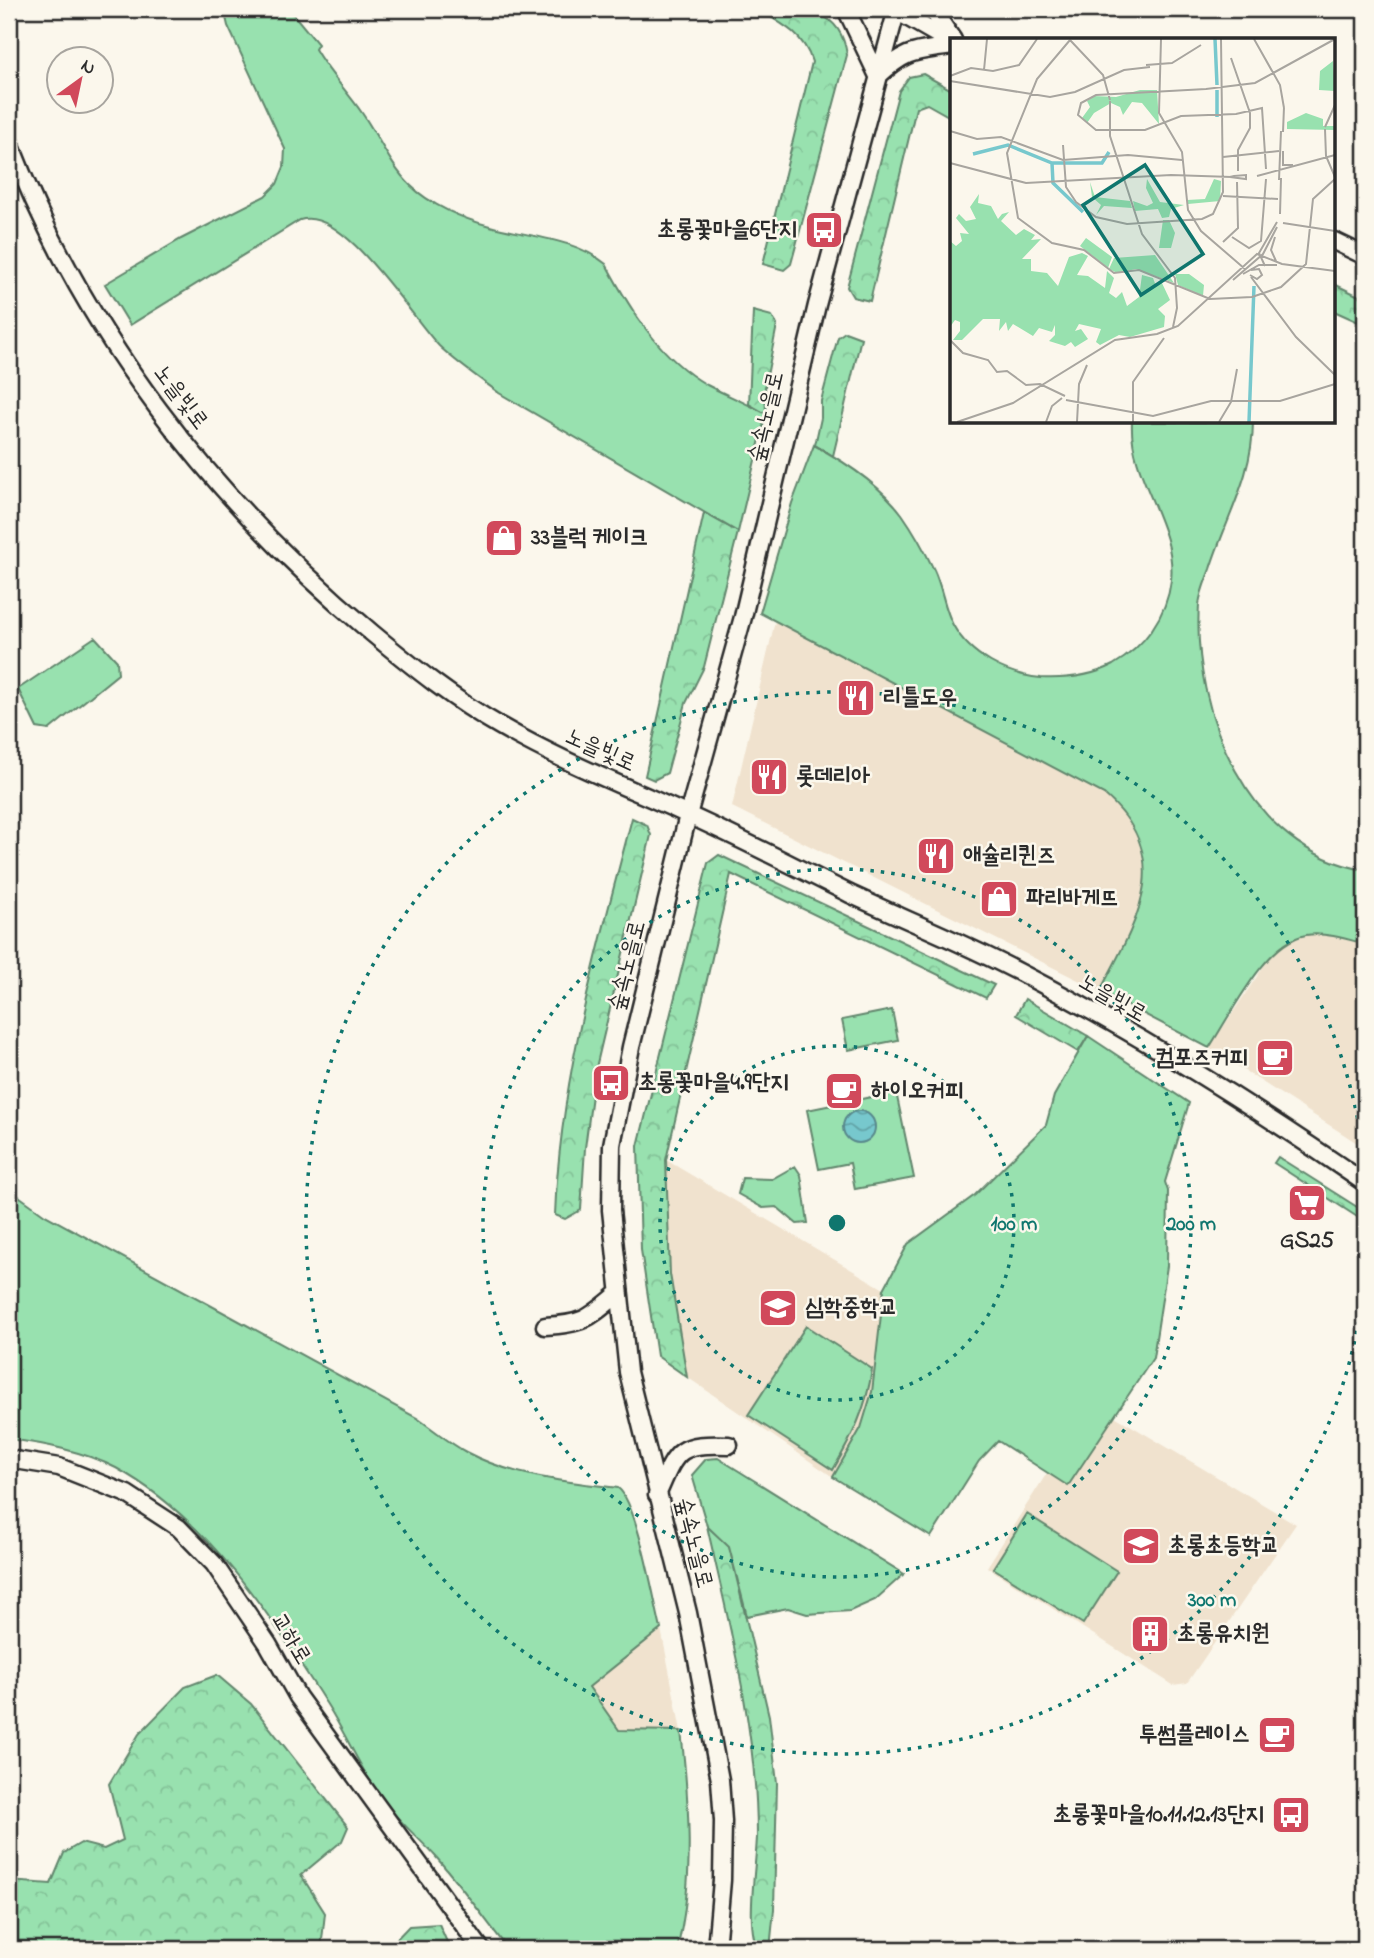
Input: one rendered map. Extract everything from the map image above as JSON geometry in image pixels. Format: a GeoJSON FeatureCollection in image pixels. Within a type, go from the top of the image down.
{"type":"FeatureCollection","features":[{"type":"Feature","properties":{"kind":"street"},"geometry":{"type":"LineString","coordinates":[[846,9],[878,76],[898,58],[913,50],[950,43]]}},
{"type":"Feature","properties":{"kind":"street"},"geometry":{"type":"LineString","coordinates":[[895,9],[950,42]]}},
{"type":"Feature","properties":{"kind":"street","name":"숲속노을로"},"geometry":{"type":"LineString","coordinates":[[716,1949],[722,1880],[723,1821],[720,1780],[688,1614],[628,1372],[611,1210],[612,1145],[631,1047],[688,815],[743,617],[817,305],[895,9]]}},
{"type":"Feature","properties":{"kind":"street"},"geometry":{"type":"LineString","coordinates":[[932,9],[950,40]]}},
{"type":"Feature","properties":{"kind":"street","name":"노을빛로"},"geometry":{"type":"LineString","coordinates":[[9,141],[61,254],[96,318],[155,406],[235,504],[307,578],[426,678],[496,724],[559,759],[688,815],[1019,972],[1258,1109],[1365,1183]]}},
{"type":"Feature","properties":{"kind":"street"},"geometry":{"type":"LineString","coordinates":[[1336,242],[1365,256]]}},
{"type":"Feature","properties":{"kind":"street"},"geometry":{"type":"LineString","coordinates":[[545,1326],[587,1320],[619,1293]]}},
{"type":"Feature","properties":{"kind":"street"},"geometry":{"type":"LineString","coordinates":[[657,1495],[676,1454],[699,1443],[729,1445]]}},
{"type":"Feature","properties":{"kind":"street","name":"교하로"},"geometry":{"type":"LineString","coordinates":[[9,1459],[58,1467],[92,1479],[138,1501],[188,1537],[214,1564],[268,1644],[298,1697],[481,1949]]}},
{"type":"Feature","properties":{"kind":"street"},"geometry":{"type":"LineString","coordinates":[[464,1949],[466,1930]]}},
{"type":"Feature","properties":{"kind":"shaded area"},"geometry":{"type":"Polygon","coordinates":[[[775,621],[1104,794],[1125,812],[1137,831],[1142,852],[1146,874],[1144,898],[1137,923],[1100,991],[732,807],[775,621]]]}},
{"type":"Feature","properties":{"kind":"shaded area"},"geometry":{"type":"Polygon","coordinates":[[[1306,935],[1326,935],[1365,944],[1365,1148],[1209,1048],[1270,957],[1287,942],[1306,935]]]}},
{"type":"Feature","properties":{"kind":"shaded area","name":"심학중학교"},"geometry":{"type":"Polygon","coordinates":[[[666,1160],[884,1289],[872,1392],[860,1428],[833,1477],[687,1377],[670,1274],[666,1160]]]}},
{"type":"Feature","properties":{"kind":"shaded area","name":"초롱초등학교"},"geometry":{"type":"Polygon","coordinates":[[[1113,1415],[1296,1524],[1187,1683],[1173,1685],[987,1567],[1047,1473],[1069,1486],[1113,1415]]]}},
{"type":"Feature","properties":{"kind":"shaded area"},"geometry":{"type":"Polygon","coordinates":[[[661,1629],[681,1731],[619,1730],[589,1687],[661,1629]]]}},
{"type":"Feature","properties":{"kind":"green space"},"geometry":{"type":"Polygon","coordinates":[[[224,9],[289,9],[318,44],[315,49],[362,113],[396,169],[418,192],[437,205],[469,219],[566,243],[593,255],[606,264],[648,332],[675,361],[707,385],[766,414],[738,532],[499,393],[476,376],[439,346],[375,266],[355,246],[336,229],[317,220],[300,220],[130,325],[105,284],[181,239],[265,196],[277,184],[284,167],[285,149],[228,26],[224,9]]]}},
{"type":"Feature","properties":{"kind":"green space"},"geometry":{"type":"Polygon","coordinates":[[[757,9],[801,10],[826,18],[843,38],[847,55],[791,264],[784,270],[763,264],[812,62],[797,37],[757,9]]]}},
{"type":"Feature","properties":{"kind":"green space"},"geometry":{"type":"Polygon","coordinates":[[[923,74],[950,89],[950,117],[927,104],[916,108],[870,301],[853,297],[847,287],[899,91],[909,77],[923,74]]]}},
{"type":"Feature","properties":{"kind":"green space"},"geometry":{"type":"Polygon","coordinates":[[[1336,285],[1365,299],[1365,325],[1336,312],[1336,285]]]}},
{"type":"Feature","properties":{"kind":"green space"},"geometry":{"type":"Polygon","coordinates":[[[753,311],[772,316],[777,325],[765,386],[766,414],[749,404],[753,311]]]}},
{"type":"Feature","properties":{"kind":"green space"},"geometry":{"type":"Polygon","coordinates":[[[845,332],[861,338],[833,456],[815,445],[821,418],[821,401],[838,337],[845,332]]]}},
{"type":"Feature","properties":{"kind":"green space"},"geometry":{"type":"Polygon","coordinates":[[[1132,424],[1253,424],[1244,479],[1216,550],[1199,605],[1199,646],[1206,689],[1218,731],[1236,770],[1259,806],[1289,836],[1324,858],[1365,870],[1365,944],[1321,934],[1306,935],[1291,941],[1263,965],[1209,1048],[1100,991],[1137,915],[1145,866],[1139,842],[1126,818],[1104,794],[760,613],[792,503],[814,445],[862,475],[902,514],[934,570],[953,625],[979,655],[1015,673],[1041,678],[1078,676],[1113,665],[1135,649],[1152,629],[1165,606],[1171,580],[1167,540],[1133,443],[1132,424]]]}},
{"type":"Feature","properties":{"kind":"green space"},"geometry":{"type":"Polygon","coordinates":[[[704,513],[738,532],[704,667],[686,703],[667,773],[654,780],[645,776],[704,513]]]}},
{"type":"Feature","properties":{"kind":"green space"},"geometry":{"type":"Polygon","coordinates":[[[95,637],[117,661],[118,674],[49,730],[37,728],[18,689],[95,637]]]}},
{"type":"Feature","properties":{"kind":"green space"},"geometry":{"type":"Polygon","coordinates":[[[632,818],[647,825],[651,835],[595,1072],[585,1148],[581,1210],[565,1219],[555,1215],[564,1114],[594,965],[632,818]]]}},
{"type":"Feature","properties":{"kind":"green space"},"geometry":{"type":"Polygon","coordinates":[[[719,855],[994,985],[986,998],[731,874],[666,1160],[670,1274],[687,1377],[657,1356],[641,1250],[638,1146],[708,863],[719,855]]]}},
{"type":"Feature","properties":{"kind":"green space"},"geometry":{"type":"Polygon","coordinates":[[[1025,999],[1088,1036],[1078,1052],[1016,1015],[1025,999]]]}},
{"type":"Feature","properties":{"kind":"green space"},"geometry":{"type":"Polygon","coordinates":[[[892,1010],[898,1040],[848,1050],[842,1020],[892,1010]]]}},
{"type":"Feature","properties":{"kind":"green space"},"geometry":{"type":"Polygon","coordinates":[[[1088,1036],[1189,1103],[1165,1182],[1168,1191],[1167,1266],[1153,1358],[1068,1486],[998,1441],[979,1461],[931,1537],[833,1477],[861,1428],[872,1392],[884,1289],[908,1244],[975,1195],[1046,1125],[1054,1096],[1088,1036]]]}},
{"type":"Feature","properties":{"kind":"green space"},"geometry":{"type":"Polygon","coordinates":[[[896,1092],[914,1178],[855,1189],[850,1163],[819,1169],[807,1110],[896,1092]]]}},
{"type":"Feature","properties":{"kind":"green space"},"geometry":{"type":"Polygon","coordinates":[[[1278,1157],[1365,1212],[1365,1222],[1274,1163],[1278,1157]]]}},
{"type":"Feature","properties":{"kind":"green space"},"geometry":{"type":"Polygon","coordinates":[[[795,1166],[801,1175],[808,1223],[797,1224],[777,1207],[763,1208],[738,1194],[742,1178],[772,1179],[795,1166]]]}},
{"type":"Feature","properties":{"kind":"green space"},"geometry":{"type":"Polygon","coordinates":[[[9,1189],[45,1215],[417,1418],[466,1452],[521,1473],[618,1488],[632,1512],[638,1531],[661,1629],[589,1687],[619,1730],[681,1731],[689,1841],[683,1923],[677,1949],[508,1949],[446,1868],[382,1799],[283,1637],[235,1572],[208,1542],[180,1514],[149,1489],[116,1468],[64,1449],[9,1439],[9,1189]]]}},
{"type":"Feature","properties":{"kind":"green space"},"geometry":{"type":"Polygon","coordinates":[[[806,1326],[872,1369],[858,1422],[833,1470],[748,1415],[806,1326]]]}},
{"type":"Feature","properties":{"kind":"green space"},"geometry":{"type":"Polygon","coordinates":[[[718,1458],[904,1574],[875,1600],[850,1611],[807,1614],[788,1608],[747,1616],[729,1547],[707,1526],[692,1475],[706,1459],[718,1458]]]}},
{"type":"Feature","properties":{"kind":"green space"},"geometry":{"type":"Polygon","coordinates":[[[1027,1514],[1117,1571],[1083,1624],[993,1568],[1027,1514]]]}},
{"type":"Feature","properties":{"kind":"green space"},"geometry":{"type":"Polygon","coordinates":[[[707,1526],[729,1546],[769,1716],[777,1783],[774,1909],[770,1949],[759,1949],[752,1928],[757,1835],[752,1757],[741,1679],[707,1526]]]}},
{"type":"Feature","properties":{"kind":"green space"},"geometry":{"type":"Polygon","coordinates":[[[217,1675],[251,1704],[348,1827],[342,1841],[301,1875],[325,1913],[321,1949],[9,1949],[9,1881],[51,1884],[64,1853],[81,1843],[104,1849],[123,1840],[109,1784],[139,1734],[185,1687],[217,1675]]]}},
{"type":"Feature","properties":{"kind":"green space"},"geometry":{"type":"Polygon","coordinates":[[[439,1924],[450,1949],[387,1949],[409,1926],[439,1924]]]}},
{"type":"Feature","properties":{"kind":"water"},"geometry":{"type":"Polygon","coordinates":[[[859,1111],[870,1116],[875,1127],[870,1138],[859,1143],[848,1138],[843,1127],[848,1116],[859,1111]]]}},
{"type":"Feature","properties":{"kind":"place","name":"초롱꽃마을6단지"},"geometry":{"type":"Point","coordinates":[824,230]}},
{"type":"Feature","properties":{"kind":"place","name":"33블럭 케이크"},"geometry":{"type":"Point","coordinates":[504,538]}},
{"type":"Feature","properties":{"kind":"place","name":"리틀도우"},"geometry":{"type":"Point","coordinates":[856,698]}},
{"type":"Feature","properties":{"kind":"place","name":"롯데리아"},"geometry":{"type":"Point","coordinates":[769,777]}},
{"type":"Feature","properties":{"kind":"place","name":"애슐리퀸즈"},"geometry":{"type":"Point","coordinates":[936,856]}},
{"type":"Feature","properties":{"kind":"place","name":"파리바게뜨"},"geometry":{"type":"Point","coordinates":[999,899]}},
{"type":"Feature","properties":{"kind":"place","name":"컴포즈커피"},"geometry":{"type":"Point","coordinates":[1275,1058]}},
{"type":"Feature","properties":{"kind":"place","name":"초롱꽃마을4.9단지"},"geometry":{"type":"Point","coordinates":[611,1083]}},
{"type":"Feature","properties":{"kind":"place","name":"하이오커피"},"geometry":{"type":"Point","coordinates":[844,1091]}},
{"type":"Feature","properties":{"kind":"place","name":"GS25"},"geometry":{"type":"Point","coordinates":[1307,1203]}},
{"type":"Feature","properties":{"kind":"place","name":"심학중학교"},"geometry":{"type":"Point","coordinates":[778,1308]}},
{"type":"Feature","properties":{"kind":"place","name":"초롱초등학교"},"geometry":{"type":"Point","coordinates":[1141,1546]}},
{"type":"Feature","properties":{"kind":"place","name":"초롱유치원"},"geometry":{"type":"Point","coordinates":[1150,1634]}},
{"type":"Feature","properties":{"kind":"place","name":"투썸플레이스"},"geometry":{"type":"Point","coordinates":[1277,1735]}},
{"type":"Feature","properties":{"kind":"place","name":"초롱꽃마을10.11.12.13단지"},"geometry":{"type":"Point","coordinates":[1291,1815]}}]}
